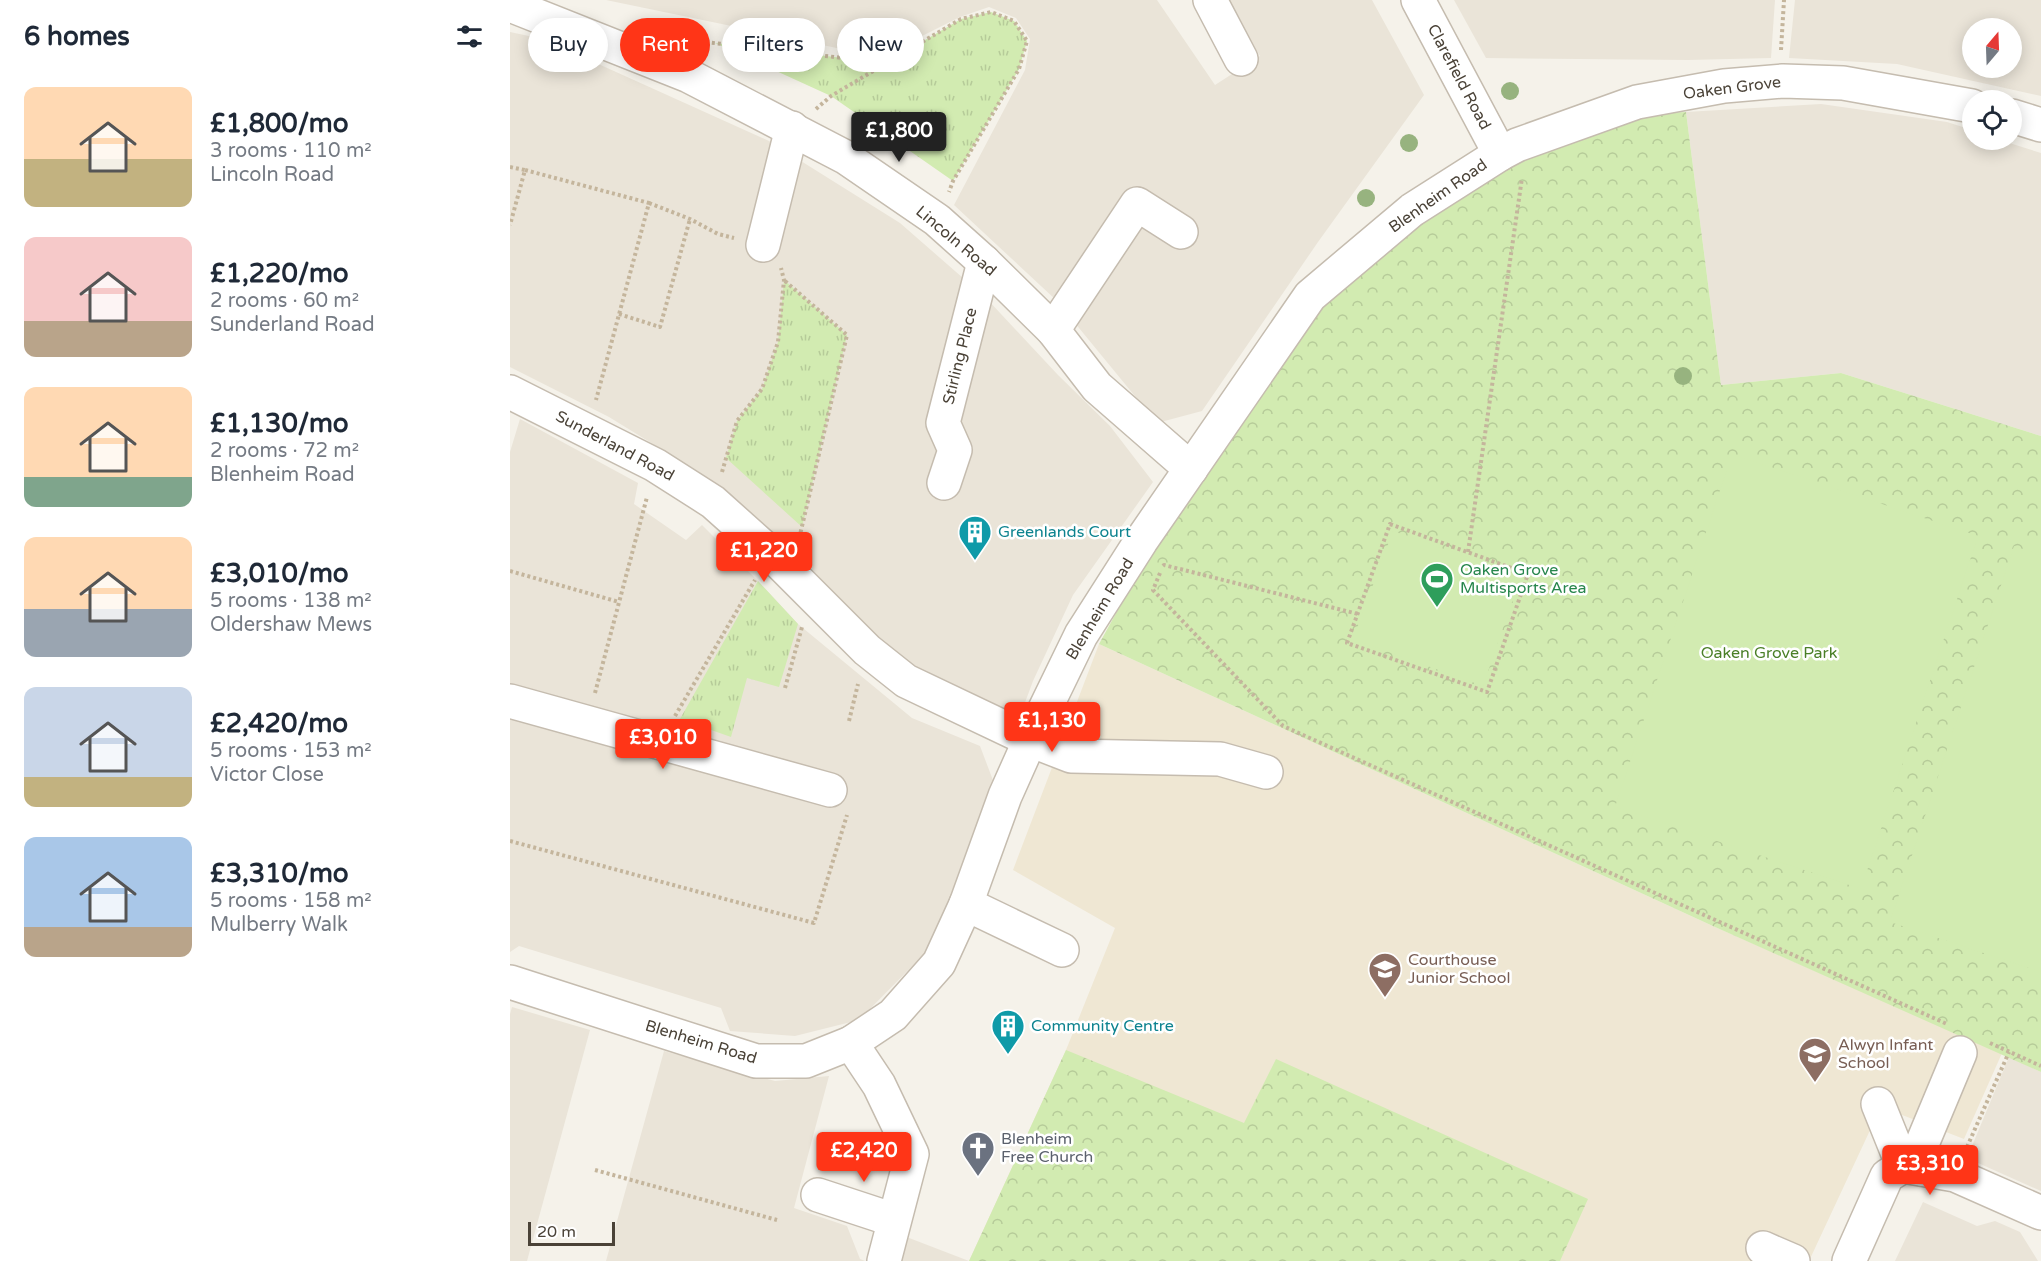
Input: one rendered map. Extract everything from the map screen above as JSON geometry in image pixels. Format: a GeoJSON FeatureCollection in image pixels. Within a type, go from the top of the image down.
{"type":"FeatureCollection","features":[{"type":"Feature","properties":{"kind":"street"},"geometry":{"type":"LineString","coordinates":[[1210,0],[1242,59]]}},
{"type":"Feature","properties":{"kind":"street","name":"Clarefield Road"},"geometry":{"type":"LineString","coordinates":[[1418,0],[1509,149]]}},
{"type":"Feature","properties":{"kind":"street","name":"Lincoln Road"},"geometry":{"type":"LineString","coordinates":[[510,5],[689,76],[845,157],[937,220],[984,262],[1053,330],[1097,387],[1191,469]]}},
{"type":"Feature","properties":{"kind":"street","name":"Oaken Grove"},"geometry":{"type":"LineString","coordinates":[[1509,149],[1637,102],[1724,86],[1783,81],[1843,83],[1962,104]]}},
{"type":"Feature","properties":{"kind":"street"},"geometry":{"type":"LineString","coordinates":[[2022,119],[2041,124]]}},
{"type":"Feature","properties":{"kind":"street"},"geometry":{"type":"LineString","coordinates":[[763,245],[792,128]]}},
{"type":"Feature","properties":{"kind":"street","name":"Blenheim Road"},"geometry":{"type":"LineString","coordinates":[[510,982],[756,1061],[806,1061],[851,1043],[893,1015],[939,963],[966,904],[1005,796],[1081,635],[1141,541],[1310,296],[1412,210],[1509,149]]}},
{"type":"Feature","properties":{"kind":"street"},"geometry":{"type":"LineString","coordinates":[[1053,330],[1137,204],[1181,232]]}},
{"type":"Feature","properties":{"kind":"street","name":"Stirling Place"},"geometry":{"type":"LineString","coordinates":[[944,483],[955,450],[943,423],[984,262]]}},
{"type":"Feature","properties":{"kind":"street","name":"Sunderland Road"},"geometry":{"type":"LineString","coordinates":[[510,392],[655,465],[713,502],[791,574],[867,650],[906,681],[1030,740],[1071,756],[1220,759],[1266,771]]}},
{"type":"Feature","properties":{"kind":"street"},"geometry":{"type":"LineString","coordinates":[[510,701],[830,790]]}},
{"type":"Feature","properties":{"kind":"street"},"geometry":{"type":"LineString","coordinates":[[966,904],[1062,950]]}},
{"type":"Feature","properties":{"kind":"street"},"geometry":{"type":"LineString","coordinates":[[1912,1167],[1967,1041]]}},
{"type":"Feature","properties":{"kind":"street"},"geometry":{"type":"LineString","coordinates":[[851,1043],[879,1085],[912,1154],[884,1261]]}},
{"type":"Feature","properties":{"kind":"street"},"geometry":{"type":"LineString","coordinates":[[1878,1104],[1912,1167]]}},
{"type":"Feature","properties":{"kind":"street"},"geometry":{"type":"LineString","coordinates":[[1849,1261],[1887,1176],[1912,1167],[1955,1175],[2041,1213]]}},
{"type":"Feature","properties":{"kind":"street"},"geometry":{"type":"LineString","coordinates":[[818,1195],[894,1220]]}},
{"type":"Feature","properties":{"kind":"street"},"geometry":{"type":"LineString","coordinates":[[1762,1248],[1793,1261]]}},
{"type":"Feature","properties":{"kind":"path"},"geometry":{"type":"LineString","coordinates":[[1783,81],[1780,59],[1784,0]]}},
{"type":"Feature","properties":{"kind":"path"},"geometry":{"type":"LineString","coordinates":[[924,41],[961,19],[991,12],[1014,21],[1027,41],[1019,69],[953,181],[937,220]]}},
{"type":"Feature","properties":{"kind":"path"},"geometry":{"type":"LineString","coordinates":[[710,42],[837,57]]}},
{"type":"Feature","properties":{"kind":"path"},"geometry":{"type":"LineString","coordinates":[[792,128],[831,96],[871,72]]}},
{"type":"Feature","properties":{"kind":"path"},"geometry":{"type":"LineString","coordinates":[[1468,552],[1524,164],[1509,149]]}},
{"type":"Feature","properties":{"kind":"path"},"geometry":{"type":"LineString","coordinates":[[510,167],[649,203],[690,219],[718,234],[763,245],[778,257],[784,280],[778,342],[762,389],[737,421],[713,502]]}},
{"type":"Feature","properties":{"kind":"path"},"geometry":{"type":"LineString","coordinates":[[510,225],[525,170]]}},
{"type":"Feature","properties":{"kind":"path"},"geometry":{"type":"LineString","coordinates":[[588,432],[649,203]]}},
{"type":"Feature","properties":{"kind":"path"},"geometry":{"type":"LineString","coordinates":[[619,314],[660,327],[690,219]]}},
{"type":"Feature","properties":{"kind":"path"},"geometry":{"type":"LineString","coordinates":[[784,280],[847,335],[791,574],[785,688]]}},
{"type":"Feature","properties":{"kind":"path"},"geometry":{"type":"LineString","coordinates":[[587,722],[655,465]]}},
{"type":"Feature","properties":{"kind":"path"},"geometry":{"type":"LineString","coordinates":[[1390,524],[1468,552],[1528,574],[1486,692],[1347,643],[1390,524]]}},
{"type":"Feature","properties":{"kind":"path"},"geometry":{"type":"LineString","coordinates":[[1358,614],[1164,564],[1153,590],[1283,726],[1967,1041],[2009,1052],[2041,1066]]}},
{"type":"Feature","properties":{"kind":"path"},"geometry":{"type":"LineString","coordinates":[[510,571],[619,602]]}},
{"type":"Feature","properties":{"kind":"path"},"geometry":{"type":"LineString","coordinates":[[659,742],[791,574]]}},
{"type":"Feature","properties":{"kind":"path"},"geometry":{"type":"LineString","coordinates":[[510,841],[814,923],[853,796],[830,790]]}},
{"type":"Feature","properties":{"kind":"path"},"geometry":{"type":"LineString","coordinates":[[1955,1175],[2009,1052]]}},
{"type":"Feature","properties":{"kind":"path"},"geometry":{"type":"LineString","coordinates":[[595,1170],[777,1220]]}},
{"type":"Feature","properties":{"kind":"shaded area"},"geometry":{"type":"Polygon","coordinates":[[[606,0],[1157,0],[1215,85],[1260,56],[1226,0],[1372,0],[1424,95],[1318,242],[1202,411],[1157,423],[1056,300],[954,205],[1025,70],[1030,39],[1016,18],[989,7],[960,17],[924,35],[924,18],[837,18],[837,48],[825,46],[825,18],[722,18],[722,24],[710,22],[710,18],[693,18],[606,0]]]}},
{"type":"Feature","properties":{"kind":"shaded area"},"geometry":{"type":"Polygon","coordinates":[[[1454,0],[1775,0],[1771,58],[1688,60],[1486,58],[1454,0]]]}},
{"type":"Feature","properties":{"kind":"shaded area"},"geometry":{"type":"Polygon","coordinates":[[[1795,0],[2041,0],[2041,96],[1897,64],[1789,58],[1795,0]]]}},
{"type":"Feature","properties":{"kind":"shaded area"},"geometry":{"type":"Polygon","coordinates":[[[510,32],[528,36],[528,72],[608,72],[608,68],[769,141],[900,223],[987,299],[1058,375],[1110,426],[1153,482],[1073,595],[1033,681],[1020,716],[911,675],[857,626],[803,558],[705,476],[609,417],[510,367],[510,32]]]}},
{"type":"Feature","properties":{"kind":"shaded area"},"geometry":{"type":"Polygon","coordinates":[[[1821,104],[1947,122],[1962,127],[1962,150],[2022,150],[2022,147],[2041,153],[2041,436],[1841,373],[1721,385],[1686,112],[1821,104]]]}},
{"type":"Feature","properties":{"kind":"shaded area"},"geometry":{"type":"Polygon","coordinates":[[[520,419],[638,483],[634,504],[686,540],[702,525],[798,624],[912,718],[980,746],[994,783],[937,941],[859,1020],[795,1036],[730,1031],[721,1008],[519,946],[510,952],[510,452],[520,419]]]}},
{"type":"Feature","properties":{"kind":"shaded area","name":"Courthouse Junior School"},"geometry":{"type":"Polygon","coordinates":[[[1099,644],[1715,927],[2002,1053],[1964,1139],[1897,1113],[1872,1126],[1809,1261],[969,1261],[1066,1050],[1115,928],[1013,870],[1099,644]]]}},
{"type":"Feature","properties":{"kind":"shaded area"},"geometry":{"type":"Polygon","coordinates":[[[512,1007],[590,1030],[527,1261],[510,1261],[510,1014],[512,1007]]]}},
{"type":"Feature","properties":{"kind":"shaded area"},"geometry":{"type":"Polygon","coordinates":[[[664,1051],[775,1081],[829,1076],[794,1208],[847,1226],[860,1259],[865,1261],[606,1261],[664,1051]]]}},
{"type":"Feature","properties":{"kind":"shaded area"},"geometry":{"type":"Polygon","coordinates":[[[2009,1057],[2041,1072],[2041,1191],[1967,1158],[2009,1057]]]}},
{"type":"Feature","properties":{"kind":"shaded area"},"geometry":{"type":"Polygon","coordinates":[[[1923,1202],[1977,1226],[1995,1221],[2020,1232],[2038,1261],[1895,1261],[1923,1202]]]}},
{"type":"Feature","properties":{"kind":"shaded area"},"geometry":{"type":"Polygon","coordinates":[[[904,1236],[969,1261],[897,1261],[904,1236]]]}},
{"type":"Feature","properties":{"kind":"green space"},"geometry":{"type":"Polygon","coordinates":[[[991,12],[1014,21],[1027,41],[1019,69],[953,181],[831,96],[778,72],[825,72],[825,56],[837,57],[837,72],[924,72],[924,41],[961,19],[991,12]]]}},
{"type":"Feature","properties":{"kind":"green space","name":"Oaken Grove Park"},"geometry":{"type":"Polygon","coordinates":[[[1686,112],[1721,385],[1841,373],[2041,436],[2041,1072],[1715,927],[1099,644],[1179,499],[1316,300],[1505,165],[1643,114],[1686,112]]]}},
{"type":"Feature","properties":{"kind":"green space"},"geometry":{"type":"Polygon","coordinates":[[[784,280],[847,335],[802,527],[726,458],[737,421],[762,389],[778,342],[784,280]]]}},
{"type":"Feature","properties":{"kind":"green space"},"geometry":{"type":"Polygon","coordinates":[[[1732,454],[1978,536],[1861,889],[1615,807],[1732,454]]]}},
{"type":"Feature","properties":{"kind":"green space","name":"Oaken Grove Multisports Area"},"geometry":{"type":"Polygon","coordinates":[[[1393,531],[1521,576],[1483,686],[1353,639],[1393,531]]]}},
{"type":"Feature","properties":{"kind":"green space"},"geometry":{"type":"Polygon","coordinates":[[[2014,546],[2041,555],[2041,972],[1890,922],[2014,546]]]}},
{"type":"Feature","properties":{"kind":"green space"},"geometry":{"type":"Polygon","coordinates":[[[758,581],[798,624],[779,687],[747,678],[731,737],[680,719],[758,581]]]}},
{"type":"Feature","properties":{"kind":"green space"},"geometry":{"type":"Polygon","coordinates":[[[1066,1050],[1244,1123],[1276,1059],[1588,1199],[1560,1261],[969,1261],[1066,1050]]]}},
{"type":"Feature","properties":{"kind":"place","name":"Greenlands Court"},"geometry":{"type":"Point","coordinates":[975,561]}},
{"type":"Feature","properties":{"kind":"place","name":"Oaken Grove Multisports Area"},"geometry":{"type":"Point","coordinates":[1437,608]}},
{"type":"Feature","properties":{"kind":"place","name":"Courthouse Junior School"},"geometry":{"type":"Point","coordinates":[1385,998]}},
{"type":"Feature","properties":{"kind":"place","name":"Community Centre"},"geometry":{"type":"Point","coordinates":[1008,1055]}},
{"type":"Feature","properties":{"kind":"place","name":"Alwyn Infant School"},"geometry":{"type":"Point","coordinates":[1815,1083]}},
{"type":"Feature","properties":{"kind":"place","name":"Blenheim Free Church"},"geometry":{"type":"Point","coordinates":[978,1177]}}]}
